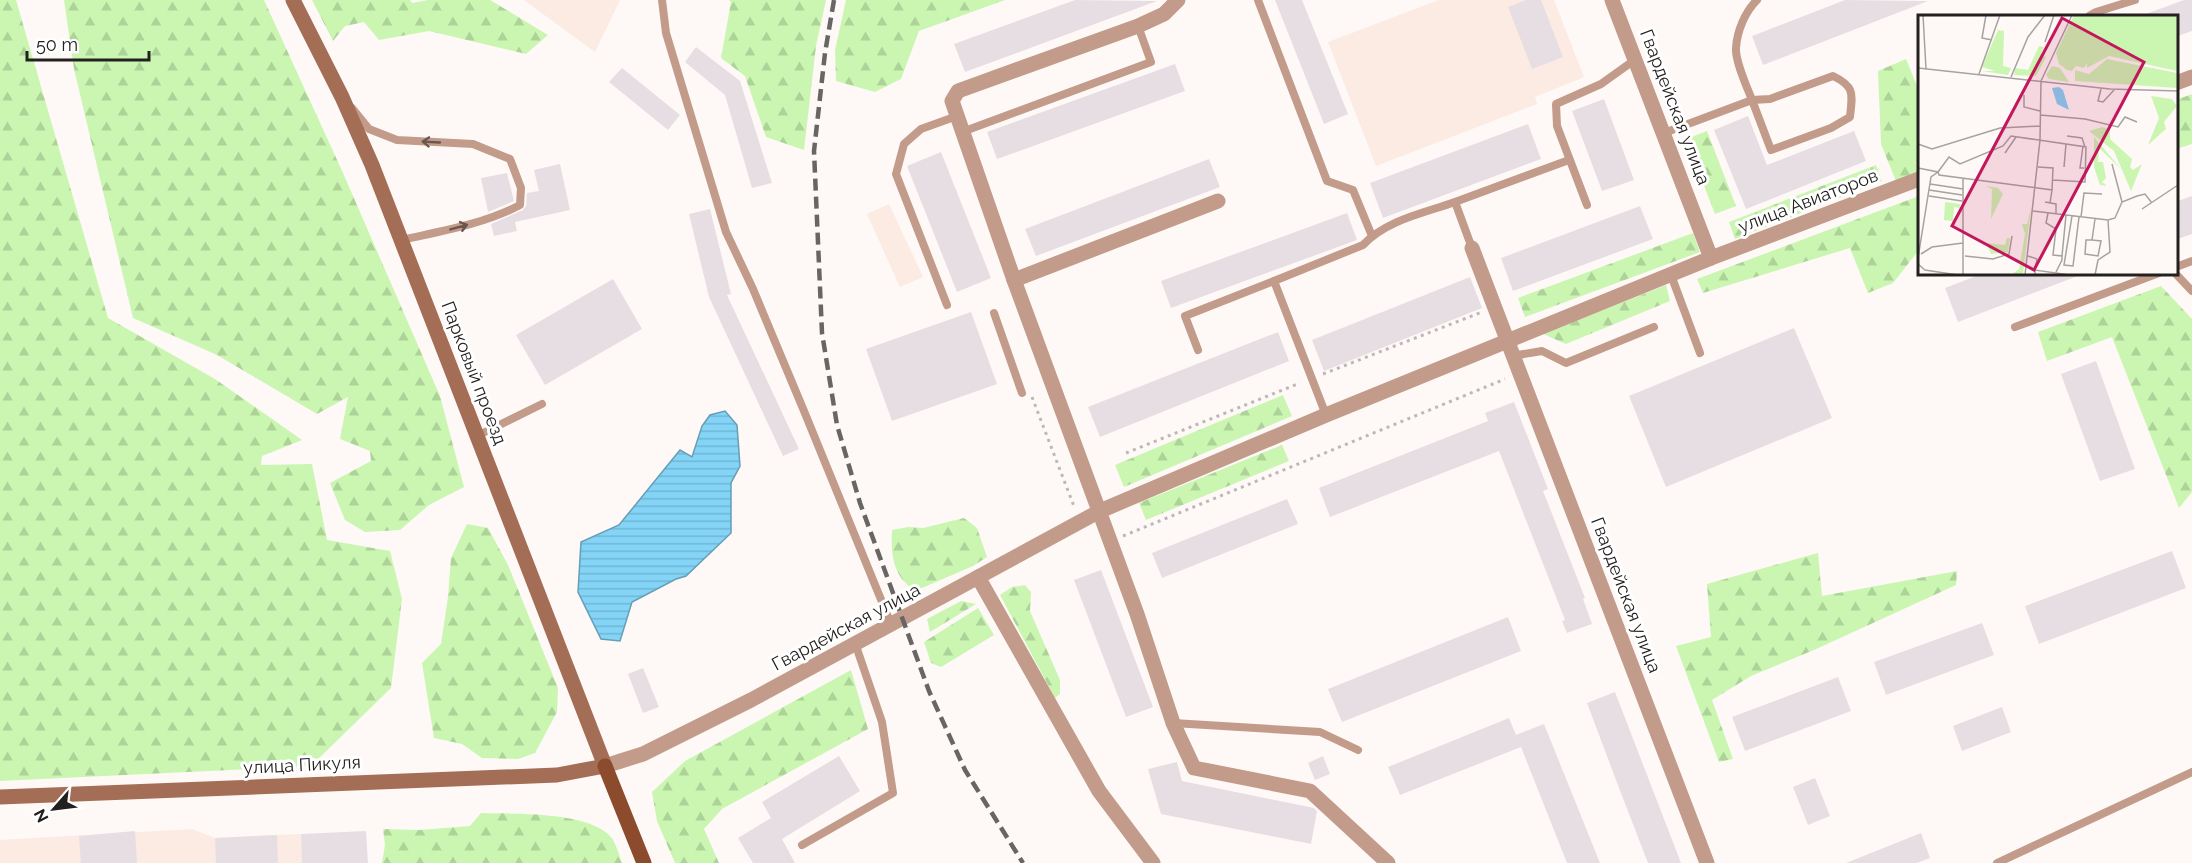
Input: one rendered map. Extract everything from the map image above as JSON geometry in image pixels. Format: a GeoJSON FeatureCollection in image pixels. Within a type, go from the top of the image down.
{"type":"FeatureCollection","features":[{"type":"Feature","properties":{"kind":"main road","name":"Парковый проезд"},"geometry":{"type":"LineString","coordinates":[[293,0],[342,97],[402,240],[605,766]]}},
{"type":"Feature","properties":{"kind":"main road","name":"улица Пикуля"},"geometry":{"type":"LineString","coordinates":[[0,797],[557,775],[605,766]]}},
{"type":"Feature","properties":{"kind":"main road"},"geometry":{"type":"LineString","coordinates":[[605,766],[644,863]]}},
{"type":"Feature","properties":{"kind":"street"},"geometry":{"type":"LineString","coordinates":[[1178,0],[1164,14],[1138,26],[958,91],[952,101],[1014,280],[1111,541],[1173,723],[1194,768],[1310,791],[1388,863]]}},
{"type":"Feature","properties":{"kind":"street","name":"Гвардейская улица"},"geometry":{"type":"LineString","coordinates":[[605,766],[643,754],[751,700],[1100,511],[1326,415],[1711,258],[1612,0]]}},
{"type":"Feature","properties":{"kind":"street"},"geometry":{"type":"LineString","coordinates":[[2177,82],[2192,77]]}},
{"type":"Feature","properties":{"kind":"street","name":"улица Авиаторов"},"geometry":{"type":"LineString","coordinates":[[1711,258],[1918,179]]}},
{"type":"Feature","properties":{"kind":"street"},"geometry":{"type":"LineString","coordinates":[[1014,280],[1218,201]]}},
{"type":"Feature","properties":{"kind":"street","name":"Гвардейская улица"},"geometry":{"type":"LineString","coordinates":[[1472,248],[1707,863]]}},
{"type":"Feature","properties":{"kind":"street"},"geometry":{"type":"LineString","coordinates":[[978,578],[1099,791],[1153,863]]}},
{"type":"Feature","properties":{"kind":"lane"},"geometry":{"type":"LineString","coordinates":[[662,0],[666,33],[726,232],[799,400],[891,624]]}},
{"type":"Feature","properties":{"kind":"lane"},"geometry":{"type":"LineString","coordinates":[[1258,0],[1328,181],[1353,190],[1372,236]]}},
{"type":"Feature","properties":{"kind":"lane"},"geometry":{"type":"LineString","coordinates":[[1664,133],[1752,100],[1770,99],[1833,76],[1845,82],[1852,92],[1850,117],[1831,128],[1771,150],[1752,100],[1736,50],[1741,26],[1756,0]]}},
{"type":"Feature","properties":{"kind":"lane"},"geometry":{"type":"LineString","coordinates":[[2091,15],[2135,0]]}},
{"type":"Feature","properties":{"kind":"lane"},"geometry":{"type":"LineString","coordinates":[[962,132],[1151,62],[1138,26]]}},
{"type":"Feature","properties":{"kind":"lane"},"geometry":{"type":"LineString","coordinates":[[1587,205],[1557,126],[1556,104],[1601,84],[1635,59]]}},
{"type":"Feature","properties":{"kind":"lane"},"geometry":{"type":"LineString","coordinates":[[342,97],[369,129],[397,140],[473,144],[510,159],[521,188],[520,205],[506,213],[458,228],[402,240]]}},
{"type":"Feature","properties":{"kind":"lane"},"geometry":{"type":"LineString","coordinates":[[947,305],[896,174],[904,144],[921,129],[957,116]]}},
{"type":"Feature","properties":{"kind":"lane"},"geometry":{"type":"LineString","coordinates":[[1198,350],[1185,316],[1363,245],[1387,226],[1569,160]]}},
{"type":"Feature","properties":{"kind":"lane"},"geometry":{"type":"LineString","coordinates":[[1455,202],[1472,248]]}},
{"type":"Feature","properties":{"kind":"lane"},"geometry":{"type":"LineString","coordinates":[[2177,266],[2192,261]]}},
{"type":"Feature","properties":{"kind":"lane"},"geometry":{"type":"LineString","coordinates":[[2015,327],[2156,274]]}},
{"type":"Feature","properties":{"kind":"lane"},"geometry":{"type":"LineString","coordinates":[[2176,274],[2192,291]]}},
{"type":"Feature","properties":{"kind":"lane"},"geometry":{"type":"LineString","coordinates":[[1671,275],[1700,353]]}},
{"type":"Feature","properties":{"kind":"lane"},"geometry":{"type":"LineString","coordinates":[[1274,281],[1326,415]]}},
{"type":"Feature","properties":{"kind":"lane"},"geometry":{"type":"LineString","coordinates":[[994,313],[1026,391]]}},
{"type":"Feature","properties":{"kind":"lane"},"geometry":{"type":"LineString","coordinates":[[1512,356],[1542,351],[1566,363],[1654,327]]}},
{"type":"Feature","properties":{"kind":"lane"},"geometry":{"type":"LineString","coordinates":[[477,436],[542,404]]}},
{"type":"Feature","properties":{"kind":"lane"},"geometry":{"type":"LineString","coordinates":[[802,844],[893,793],[882,722],[855,643]]}},
{"type":"Feature","properties":{"kind":"lane"},"geometry":{"type":"LineString","coordinates":[[1173,723],[1320,732],[1358,750]]}},
{"type":"Feature","properties":{"kind":"lane"},"geometry":{"type":"LineString","coordinates":[[1997,863],[2192,772]]}},
{"type":"Feature","properties":{"kind":"path"},"geometry":{"type":"LineString","coordinates":[[1126,453],[1494,308]]}},
{"type":"Feature","properties":{"kind":"path"},"geometry":{"type":"LineString","coordinates":[[1111,541],[1519,373]]}},
{"type":"Feature","properties":{"kind":"path"},"geometry":{"type":"LineString","coordinates":[[1026,391],[1080,521]]}},
{"type":"Feature","properties":{"kind":"shaded area"},"geometry":{"type":"Polygon","coordinates":[[[524,0],[620,0],[595,52],[524,0]]]}},
{"type":"Feature","properties":{"kind":"shaded area"},"geometry":{"type":"Polygon","coordinates":[[[1439,0],[1554,0],[1584,77],[1535,97],[1537,104],[1376,166],[1328,42],[1439,0]]]}},
{"type":"Feature","properties":{"kind":"shaded area"},"geometry":{"type":"Polygon","coordinates":[[[889,204],[923,277],[900,287],[867,214],[889,204]]]}},
{"type":"Feature","properties":{"kind":"shaded area"},"geometry":{"type":"Polygon","coordinates":[[[192,829],[215,838],[301,834],[302,863],[0,863],[0,840],[192,829]]]}},
{"type":"Feature","properties":{"kind":"green space"},"geometry":{"type":"Polygon","coordinates":[[[0,0],[16,0],[108,318],[215,379],[302,440],[262,456],[261,465],[312,464],[327,540],[390,551],[402,599],[391,688],[311,766],[0,781],[0,0]]]}},
{"type":"Feature","properties":{"kind":"green space"},"geometry":{"type":"Polygon","coordinates":[[[64,0],[264,0],[343,173],[440,396],[464,487],[429,505],[400,530],[365,532],[345,520],[330,483],[371,461],[370,451],[340,439],[348,397],[317,414],[217,355],[133,318],[74,69],[64,0]]]}},
{"type":"Feature","properties":{"kind":"green space"},"geometry":{"type":"Polygon","coordinates":[[[312,0],[410,0],[412,3],[428,0],[490,0],[548,35],[526,54],[429,31],[379,40],[364,22],[345,26],[333,41],[312,0]]]}},
{"type":"Feature","properties":{"kind":"green space"},"geometry":{"type":"Polygon","coordinates":[[[729,0],[826,0],[816,46],[804,150],[766,137],[745,76],[721,58],[731,2],[729,0]]]}},
{"type":"Feature","properties":{"kind":"green space"},"geometry":{"type":"Polygon","coordinates":[[[846,0],[1005,0],[919,31],[901,79],[875,92],[836,81],[835,50],[846,0]]]}},
{"type":"Feature","properties":{"kind":"green space"},"geometry":{"type":"Polygon","coordinates":[[[1906,59],[1918,89],[1918,172],[1896,181],[1881,144],[1878,71],[1906,59]]]}},
{"type":"Feature","properties":{"kind":"green space"},"geometry":{"type":"Polygon","coordinates":[[[2192,94],[2192,144],[2177,149],[2177,100],[2192,94]]]}},
{"type":"Feature","properties":{"kind":"green space"},"geometry":{"type":"Polygon","coordinates":[[[1707,131],[1736,206],[1715,214],[1686,139],[1707,131]]]}},
{"type":"Feature","properties":{"kind":"green space"},"geometry":{"type":"Polygon","coordinates":[[[1876,165],[1882,181],[1735,239],[1729,222],[1876,165]]]}},
{"type":"Feature","properties":{"kind":"green space"},"geometry":{"type":"Polygon","coordinates":[[[1918,196],[1918,251],[1893,283],[1868,293],[1850,248],[1703,293],[1697,279],[1918,196]]]}},
{"type":"Feature","properties":{"kind":"green space"},"geometry":{"type":"Polygon","coordinates":[[[1693,233],[1700,252],[1525,317],[1518,298],[1693,233]]]}},
{"type":"Feature","properties":{"kind":"green space"},"geometry":{"type":"Polygon","coordinates":[[[1666,285],[1670,301],[1566,344],[1543,334],[1666,285]]]}},
{"type":"Feature","properties":{"kind":"green space"},"geometry":{"type":"Polygon","coordinates":[[[2161,286],[2192,319],[2192,492],[2179,508],[2112,337],[2047,361],[2038,332],[2161,286]]]}},
{"type":"Feature","properties":{"kind":"green space"},"geometry":{"type":"Polygon","coordinates":[[[1283,395],[1292,416],[1124,487],[1115,465],[1283,395]]]}},
{"type":"Feature","properties":{"kind":"green space"},"geometry":{"type":"Polygon","coordinates":[[[1282,445],[1289,461],[1146,520],[1139,503],[1282,445]]]}},
{"type":"Feature","properties":{"kind":"green space"},"geometry":{"type":"Polygon","coordinates":[[[964,518],[977,528],[987,557],[973,566],[915,591],[907,585],[894,564],[892,530],[908,527],[923,528],[964,518]]]}},
{"type":"Feature","properties":{"kind":"green space"},"geometry":{"type":"Polygon","coordinates":[[[467,524],[488,528],[508,565],[558,688],[557,712],[535,753],[518,759],[482,758],[462,744],[434,738],[422,663],[441,644],[451,558],[467,524]]]}},
{"type":"Feature","properties":{"kind":"green space"},"geometry":{"type":"Polygon","coordinates":[[[1818,553],[1822,596],[1957,571],[1956,585],[1751,676],[1712,700],[1733,759],[1719,762],[1676,646],[1711,637],[1707,584],[1818,553]]]}},
{"type":"Feature","properties":{"kind":"green space"},"geometry":{"type":"Polygon","coordinates":[[[1025,585],[1031,592],[1030,611],[1060,680],[1060,694],[1055,698],[1000,595],[1012,587],[1025,585]]]}},
{"type":"Feature","properties":{"kind":"green space"},"geometry":{"type":"Polygon","coordinates":[[[961,601],[976,604],[930,632],[927,619],[961,601]]]}},
{"type":"Feature","properties":{"kind":"green space"},"geometry":{"type":"Polygon","coordinates":[[[978,608],[994,635],[941,667],[931,663],[924,642],[978,608]]]}},
{"type":"Feature","properties":{"kind":"green space"},"geometry":{"type":"Polygon","coordinates":[[[851,670],[868,729],[722,809],[704,829],[719,863],[675,863],[657,821],[652,792],[685,761],[851,670]]]}},
{"type":"Feature","properties":{"kind":"green space"},"geometry":{"type":"Polygon","coordinates":[[[481,813],[531,814],[586,822],[611,837],[622,863],[382,863],[385,845],[383,829],[419,830],[470,826],[481,813]]]}},
{"type":"Feature","properties":{"kind":"water"},"geometry":{"type":"Polygon","coordinates":[[[725,411],[737,425],[740,466],[731,483],[731,533],[686,576],[632,602],[620,641],[601,639],[578,592],[581,542],[619,525],[680,450],[692,457],[702,426],[710,415],[725,411]]]}},
{"type":"Feature","properties":{"kind":"building"},"geometry":{"type":"Polygon","coordinates":[[[1075,0],[1157,1],[965,72],[954,44],[1075,0]]]}},
{"type":"Feature","properties":{"kind":"building"},"geometry":{"type":"Polygon","coordinates":[[[1275,0],[1302,0],[1348,114],[1324,124],[1275,0]]]}},
{"type":"Feature","properties":{"kind":"building"},"geometry":{"type":"Polygon","coordinates":[[[1526,0],[1541,0],[1563,57],[1532,69],[1508,7],[1526,0]]]}},
{"type":"Feature","properties":{"kind":"building"},"geometry":{"type":"Polygon","coordinates":[[[1845,0],[1928,1],[1763,65],[1752,36],[1845,0]]]}},
{"type":"Feature","properties":{"kind":"building"},"geometry":{"type":"Polygon","coordinates":[[[2184,0],[2192,0],[2192,31],[2177,36],[2177,15],[2143,15],[2184,0]]]}},
{"type":"Feature","properties":{"kind":"building"},"geometry":{"type":"Polygon","coordinates":[[[696,47],[740,81],[772,183],[752,188],[725,95],[685,62],[696,47]]]}},
{"type":"Feature","properties":{"kind":"building"},"geometry":{"type":"Polygon","coordinates":[[[1175,64],[1185,91],[997,159],[987,132],[1175,64]]]}},
{"type":"Feature","properties":{"kind":"building"},"geometry":{"type":"Polygon","coordinates":[[[622,68],[680,115],[668,130],[609,82],[622,68]]]}},
{"type":"Feature","properties":{"kind":"building"},"geometry":{"type":"Polygon","coordinates":[[[1604,99],[1634,180],[1602,191],[1572,111],[1604,99]]]}},
{"type":"Feature","properties":{"kind":"building"},"geometry":{"type":"Polygon","coordinates":[[[1748,116],[1767,165],[1854,131],[1866,161],[1746,209],[1714,130],[1748,116]]]}},
{"type":"Feature","properties":{"kind":"building"},"geometry":{"type":"Polygon","coordinates":[[[1528,124],[1541,159],[1383,218],[1370,183],[1528,124]]]}},
{"type":"Feature","properties":{"kind":"building"},"geometry":{"type":"Polygon","coordinates":[[[941,152],[991,278],[957,292],[907,166],[941,152]]]}},
{"type":"Feature","properties":{"kind":"building"},"geometry":{"type":"Polygon","coordinates":[[[1209,159],[1220,187],[1036,256],[1025,229],[1209,159]]]}},
{"type":"Feature","properties":{"kind":"building"},"geometry":{"type":"Polygon","coordinates":[[[560,164],[570,210],[515,222],[517,231],[494,236],[491,224],[523,210],[526,206],[527,193],[539,191],[534,170],[560,164]]]}},
{"type":"Feature","properties":{"kind":"building"},"geometry":{"type":"Polygon","coordinates":[[[507,173],[514,201],[488,212],[481,178],[507,173]]]}},
{"type":"Feature","properties":{"kind":"building"},"geometry":{"type":"Polygon","coordinates":[[[2192,196],[2192,234],[2177,239],[2177,201],[2192,196]]]}},
{"type":"Feature","properties":{"kind":"building"},"geometry":{"type":"Polygon","coordinates":[[[1640,206],[1653,239],[1513,291],[1501,258],[1640,206]]]}},
{"type":"Feature","properties":{"kind":"building"},"geometry":{"type":"Polygon","coordinates":[[[710,209],[731,294],[727,295],[799,449],[783,456],[709,297],[689,214],[710,209]]]}},
{"type":"Feature","properties":{"kind":"building"},"geometry":{"type":"Polygon","coordinates":[[[1347,213],[1357,240],[1171,308],[1161,281],[1347,213]]]}},
{"type":"Feature","properties":{"kind":"building"},"geometry":{"type":"Polygon","coordinates":[[[1981,274],[2083,274],[1958,322],[1945,288],[1981,274]]]}},
{"type":"Feature","properties":{"kind":"building"},"geometry":{"type":"Polygon","coordinates":[[[1470,277],[1482,308],[1324,371],[1312,340],[1470,277]]]}},
{"type":"Feature","properties":{"kind":"building"},"geometry":{"type":"Polygon","coordinates":[[[613,279],[642,329],[545,385],[516,335],[613,279]]]}},
{"type":"Feature","properties":{"kind":"building"},"geometry":{"type":"Polygon","coordinates":[[[971,312],[997,384],[892,421],[866,349],[971,312]]]}},
{"type":"Feature","properties":{"kind":"building"},"geometry":{"type":"Polygon","coordinates":[[[1794,328],[1832,418],[1666,487],[1629,396],[1794,328]]]}},
{"type":"Feature","properties":{"kind":"building"},"geometry":{"type":"Polygon","coordinates":[[[1278,332],[1289,361],[1100,437],[1088,407],[1278,332]]]}},
{"type":"Feature","properties":{"kind":"building"},"geometry":{"type":"Polygon","coordinates":[[[2096,361],[2135,469],[2100,481],[2061,374],[2096,361]]]}},
{"type":"Feature","properties":{"kind":"building"},"geometry":{"type":"Polygon","coordinates":[[[1514,402],[1548,489],[1543,491],[1585,598],[1583,599],[1592,624],[1567,633],[1562,621],[1565,620],[1499,451],[1330,517],[1319,488],[1488,421],[1485,413],[1514,402]]]}},
{"type":"Feature","properties":{"kind":"building"},"geometry":{"type":"Polygon","coordinates":[[[1287,499],[1298,524],[1162,578],[1152,553],[1287,499]]]}},
{"type":"Feature","properties":{"kind":"building"},"geometry":{"type":"Polygon","coordinates":[[[2172,551],[2186,588],[2039,644],[2025,606],[2172,551]]]}},
{"type":"Feature","properties":{"kind":"building"},"geometry":{"type":"Polygon","coordinates":[[[1101,570],[1153,707],[1126,717],[1074,580],[1101,570]]]}},
{"type":"Feature","properties":{"kind":"building"},"geometry":{"type":"Polygon","coordinates":[[[1508,617],[1521,651],[1342,722],[1328,689],[1508,617]]]}},
{"type":"Feature","properties":{"kind":"building"},"geometry":{"type":"Polygon","coordinates":[[[1982,623],[1994,655],[1886,695],[1874,662],[1982,623]]]}},
{"type":"Feature","properties":{"kind":"building"},"geometry":{"type":"Polygon","coordinates":[[[643,668],[659,707],[643,713],[628,674],[643,668]]]}},
{"type":"Feature","properties":{"kind":"building"},"geometry":{"type":"Polygon","coordinates":[[[1838,677],[1851,711],[1745,751],[1732,717],[1838,677]]]}},
{"type":"Feature","properties":{"kind":"building"},"geometry":{"type":"Polygon","coordinates":[[[1615,692],[1681,863],[1648,863],[1619,788],[1587,703],[1615,692]]]}},
{"type":"Feature","properties":{"kind":"building"},"geometry":{"type":"Polygon","coordinates":[[[2002,707],[2011,732],[1962,751],[1953,726],[2002,707]]]}},
{"type":"Feature","properties":{"kind":"building"},"geometry":{"type":"Polygon","coordinates":[[[1509,718],[1516,735],[1544,724],[1600,863],[1567,863],[1521,747],[1400,795],[1388,767],[1509,718]]]}},
{"type":"Feature","properties":{"kind":"building"},"geometry":{"type":"Polygon","coordinates":[[[839,756],[860,791],[782,839],[795,863],[753,863],[738,838],[771,818],[762,802],[839,756]]]}},
{"type":"Feature","properties":{"kind":"building"},"geometry":{"type":"Polygon","coordinates":[[[1323,756],[1330,774],[1315,780],[1308,763],[1323,756]]]}},
{"type":"Feature","properties":{"kind":"building"},"geometry":{"type":"Polygon","coordinates":[[[1177,762],[1182,781],[1314,808],[1317,811],[1311,844],[1161,814],[1148,769],[1177,762]]]}},
{"type":"Feature","properties":{"kind":"building"},"geometry":{"type":"Polygon","coordinates":[[[1815,778],[1830,816],[1808,825],[1793,787],[1815,778]]]}},
{"type":"Feature","properties":{"kind":"building"},"geometry":{"type":"Polygon","coordinates":[[[135,831],[137,863],[81,863],[79,836],[135,831]]]}},
{"type":"Feature","properties":{"kind":"building"},"geometry":{"type":"Polygon","coordinates":[[[366,831],[368,863],[302,863],[301,834],[366,831]]]}},
{"type":"Feature","properties":{"kind":"building"},"geometry":{"type":"Polygon","coordinates":[[[1921,833],[1930,858],[1917,863],[1846,863],[1921,833]]]}},
{"type":"Feature","properties":{"kind":"building"},"geometry":{"type":"Polygon","coordinates":[[[277,835],[278,863],[216,863],[215,838],[277,835]]]}},
{"type":"Feature","properties":{"kind":"railway"},"geometry":{"type":"LineString","coordinates":[[834,0],[825,53],[814,151],[822,333],[837,425],[860,503],[929,691],[965,770],[1023,863]]}}]}
